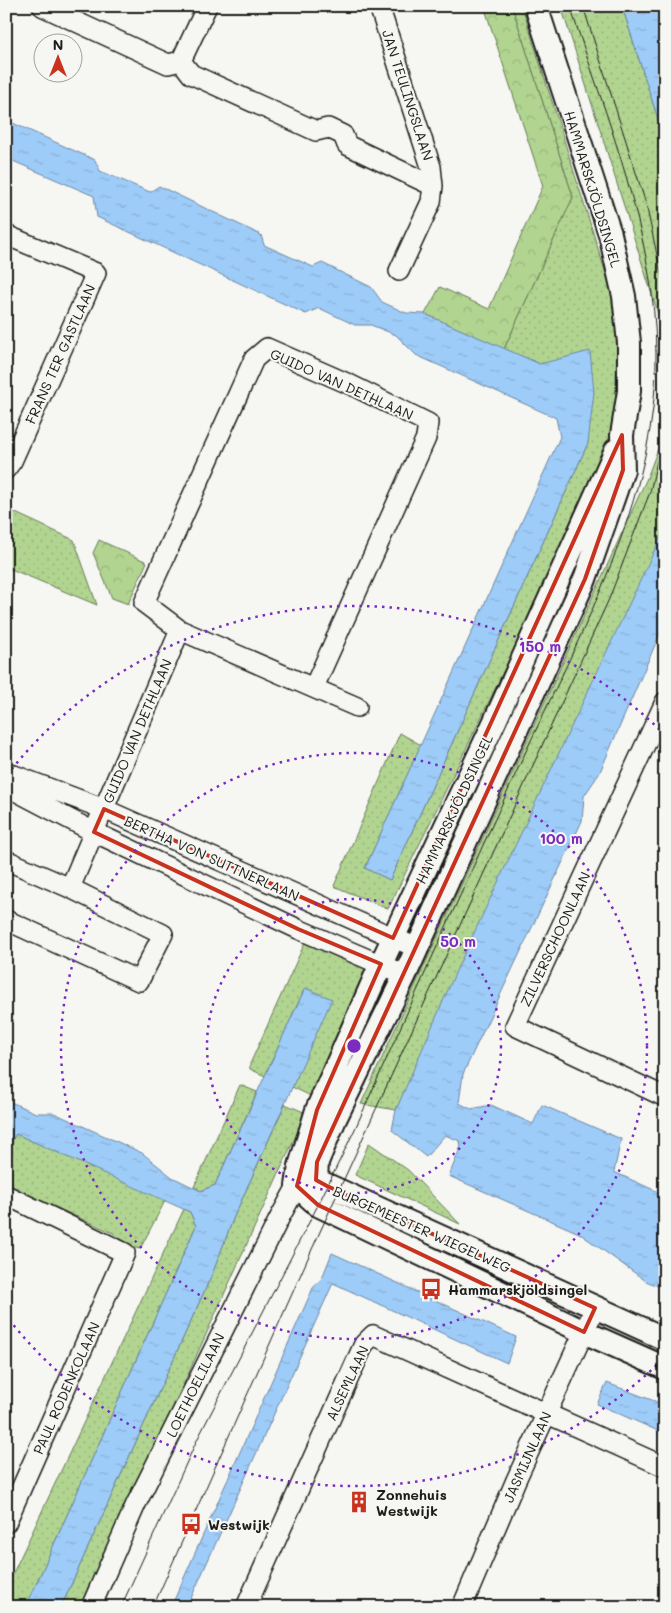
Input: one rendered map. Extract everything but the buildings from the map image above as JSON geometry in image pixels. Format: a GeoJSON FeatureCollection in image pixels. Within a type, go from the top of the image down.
{"type":"FeatureCollection","features":[{"type":"Feature","properties":{"kind":"street"},"geometry":{"type":"LineString","coordinates":[[42,6],[168,64],[181,61],[207,6]]}},
{"type":"Feature","properties":{"kind":"street","name":"JAN TEULINGSLAAN"},"geometry":{"type":"LineString","coordinates":[[379,6],[431,167],[433,186],[431,202],[399,271]]}},
{"type":"Feature","properties":{"kind":"street","name":"HAMMARSKJÖLDSINGEL"},"geometry":{"type":"LineString","coordinates":[[307,1183],[335,1118],[405,975],[585,579],[623,470],[622,435],[629,391],[630,344],[624,296],[610,234],[536,6]]}},
{"type":"Feature","properties":{"kind":"street","name":"JAN TEULINGSLAAN"},"geometry":{"type":"LineString","coordinates":[[181,61],[191,74],[316,131],[328,128],[335,130],[343,135],[347,145],[433,186]]}},
{"type":"Feature","properties":{"kind":"street","name":"FRANS TER GASTLAAN"},"geometry":{"type":"LineString","coordinates":[[6,234],[96,273],[12,462],[6,469]]}},
{"type":"Feature","properties":{"kind":"street","name":"GUIDO VAN DETHLAAN"},"geometry":{"type":"LineString","coordinates":[[314,687],[426,438],[428,423],[351,385],[267,348],[254,359],[144,603],[180,630],[357,707]]}},
{"type":"Feature","properties":{"kind":"street","name":"HAMMARSKJÖLDSINGEL"},"geometry":{"type":"LineString","coordinates":[[307,1183],[300,1166],[317,1110],[381,964],[495,721],[622,435]]}},
{"type":"Feature","properties":{"kind":"street","name":"GUIDO VAN DETHLAAN"},"geometry":{"type":"LineString","coordinates":[[70,888],[180,630]]}},
{"type":"Feature","properties":{"kind":"street","name":"ZILVERSCHOONLAAN"},"geometry":{"type":"LineString","coordinates":[[665,702],[515,1026],[665,1097]]}},
{"type":"Feature","properties":{"kind":"street","name":"BERTHA VON SUTTNERLAAN"},"geometry":{"type":"LineString","coordinates":[[6,772],[104,809],[417,948]]}},
{"type":"Feature","properties":{"kind":"street","name":"BERTHA VON SUTTNERLAAN"},"geometry":{"type":"LineString","coordinates":[[6,786],[94,832],[298,929],[405,975]]}},
{"type":"Feature","properties":{"kind":"street"},"geometry":{"type":"LineString","coordinates":[[6,860],[70,888],[163,934],[139,981],[6,920]]}},
{"type":"Feature","properties":{"kind":"street","name":"BURGEMEESTER WIEGELWEG"},"geometry":{"type":"LineString","coordinates":[[307,1183],[665,1339]]}},
{"type":"Feature","properties":{"kind":"street","name":"BURGEMEESTER WIEGELWEG"},"geometry":{"type":"LineString","coordinates":[[307,1183],[318,1205],[584,1332],[665,1368]]}},
{"type":"Feature","properties":{"kind":"street","name":"LOETHOELILAAN"},"geometry":{"type":"LineString","coordinates":[[91,1607],[136,1504],[307,1183]]}},
{"type":"Feature","properties":{"kind":"street","name":"PAUL RODENKOLAAN"},"geometry":{"type":"LineString","coordinates":[[6,1195],[125,1253],[6,1523]]}},
{"type":"Feature","properties":{"kind":"street","name":"JASMIJNLAAN"},"geometry":{"type":"LineString","coordinates":[[462,1607],[546,1413],[596,1308]]}},
{"type":"Feature","properties":{"kind":"street","name":"ALSEMLAAN"},"geometry":{"type":"LineString","coordinates":[[250,1605],[364,1344],[373,1335],[546,1413]]}},
{"type":"Feature","properties":{"kind":"street"},"geometry":{"type":"LineString","coordinates":[[546,1413],[665,1467]]}},
{"type":"Feature","properties":{"kind":"highlighted area"},"geometry":{"type":"Polygon","coordinates":[[[622,435],[623,470],[585,579],[317,1162],[316,1180],[595,1308],[584,1332],[318,1205],[297,1186],[317,1110],[381,964],[298,929],[94,832],[104,809],[393,938],[622,435]]]}},
{"type":"Feature","properties":{"kind":"green space"},"geometry":{"type":"Polygon","coordinates":[[[484,6],[512,6],[573,197],[504,349],[425,314],[440,287],[489,309],[543,186],[484,6]]]}},
{"type":"Feature","properties":{"kind":"green space"},"geometry":{"type":"Polygon","coordinates":[[[512,6],[522,6],[612,293],[617,333],[615,423],[589,496],[388,909],[334,886],[400,733],[421,745],[365,868],[390,880],[588,443],[540,364],[504,349],[573,197],[512,6]]]}},
{"type":"Feature","properties":{"kind":"green space"},"geometry":{"type":"Polygon","coordinates":[[[561,6],[622,6],[665,141],[665,336],[561,6]]]}},
{"type":"Feature","properties":{"kind":"green space"},"geometry":{"type":"Polygon","coordinates":[[[665,430],[665,533],[643,594],[396,1110],[361,1104],[647,478],[665,430]]]}},
{"type":"Feature","properties":{"kind":"green space"},"geometry":{"type":"Polygon","coordinates":[[[9,510],[74,540],[97,605],[6,567],[6,517],[9,510]]]}},
{"type":"Feature","properties":{"kind":"green space"},"geometry":{"type":"Polygon","coordinates":[[[99,540],[147,562],[128,604],[112,598],[93,553],[99,540]]]}},
{"type":"Feature","properties":{"kind":"green space"},"geometry":{"type":"Polygon","coordinates":[[[307,938],[373,970],[313,1097],[292,1087],[331,999],[305,988],[265,1076],[250,1069],[250,1064],[307,938]]]}},
{"type":"Feature","properties":{"kind":"green space"},"geometry":{"type":"Polygon","coordinates":[[[240,1085],[257,1092],[215,1185],[201,1191],[194,1187],[240,1085]]]}},
{"type":"Feature","properties":{"kind":"green space"},"geometry":{"type":"Polygon","coordinates":[[[285,1104],[306,1113],[83,1607],[61,1607],[213,1272],[233,1219],[285,1104]]]}},
{"type":"Feature","properties":{"kind":"green space"},"geometry":{"type":"Polygon","coordinates":[[[16,1134],[166,1199],[140,1249],[132,1247],[113,1233],[6,1185],[6,1140],[11,1142],[16,1134]]]}},
{"type":"Feature","properties":{"kind":"green space"},"geometry":{"type":"Polygon","coordinates":[[[369,1143],[408,1170],[460,1224],[355,1175],[369,1143]]]}},
{"type":"Feature","properties":{"kind":"green space"},"geometry":{"type":"Polygon","coordinates":[[[184,1209],[190,1212],[196,1226],[26,1607],[6,1607],[6,1588],[184,1209]]]}},
{"type":"Feature","properties":{"kind":"water"},"geometry":{"type":"Polygon","coordinates":[[[622,6],[660,6],[665,20],[665,141],[622,6]]]}},
{"type":"Feature","properties":{"kind":"water"},"geometry":{"type":"Polygon","coordinates":[[[6,120],[95,160],[100,171],[150,192],[159,186],[261,235],[264,245],[313,267],[322,263],[371,287],[382,302],[406,313],[425,314],[540,364],[590,351],[594,392],[588,443],[390,880],[365,868],[560,437],[556,418],[416,355],[396,335],[371,325],[355,325],[319,308],[306,314],[97,217],[94,196],[6,158],[6,120]]]}},
{"type":"Feature","properties":{"kind":"water"},"geometry":{"type":"Polygon","coordinates":[[[665,528],[665,622],[599,774],[584,796],[582,821],[463,1074],[459,1103],[471,1109],[491,1105],[533,1124],[542,1105],[621,1139],[614,1172],[665,1195],[665,1289],[646,1281],[579,1233],[449,1176],[461,1146],[460,1141],[445,1135],[426,1157],[392,1130],[396,1110],[457,969],[665,528]]]}},
{"type":"Feature","properties":{"kind":"water"},"geometry":{"type":"Polygon","coordinates":[[[305,988],[332,999],[233,1219],[213,1272],[61,1607],[26,1607],[196,1226],[190,1212],[16,1134],[11,1142],[6,1140],[6,1100],[36,1113],[54,1113],[142,1153],[172,1177],[201,1191],[215,1185],[305,988]]]}},
{"type":"Feature","properties":{"kind":"water"},"geometry":{"type":"Polygon","coordinates":[[[332,1253],[516,1337],[507,1363],[333,1283],[187,1607],[171,1607],[313,1288],[322,1278],[332,1253]]]}},
{"type":"Feature","properties":{"kind":"water"},"geometry":{"type":"Polygon","coordinates":[[[607,1383],[665,1405],[665,1434],[597,1404],[607,1383]]]}},
{"type":"Feature","properties":{"kind":"tram line"},"geometry":{"type":"LineString","coordinates":[[121,1607],[196,1442],[355,1129],[500,808],[590,615],[611,564],[644,462],[653,409],[656,355],[654,311],[648,266],[638,222],[613,134],[570,6]]}},
{"type":"Feature","properties":{"kind":"tram line"},"geometry":{"type":"LineString","coordinates":[[583,6],[646,204],[665,292]]}},
{"type":"Feature","properties":{"kind":"tram line"},"geometry":{"type":"LineString","coordinates":[[153,1607],[308,1258],[609,599],[650,492],[665,426]]}},
{"type":"Feature","properties":{"kind":"place","name":"Hammarskjöldsingel"},"geometry":{"type":"Point","coordinates":[431,1289]}},
{"type":"Feature","properties":{"kind":"place","name":"Zonnehuis Westwijk"},"geometry":{"type":"Point","coordinates":[359,1502]}},
{"type":"Feature","properties":{"kind":"place","name":"Westwijk"},"geometry":{"type":"Point","coordinates":[191,1524]}}]}
